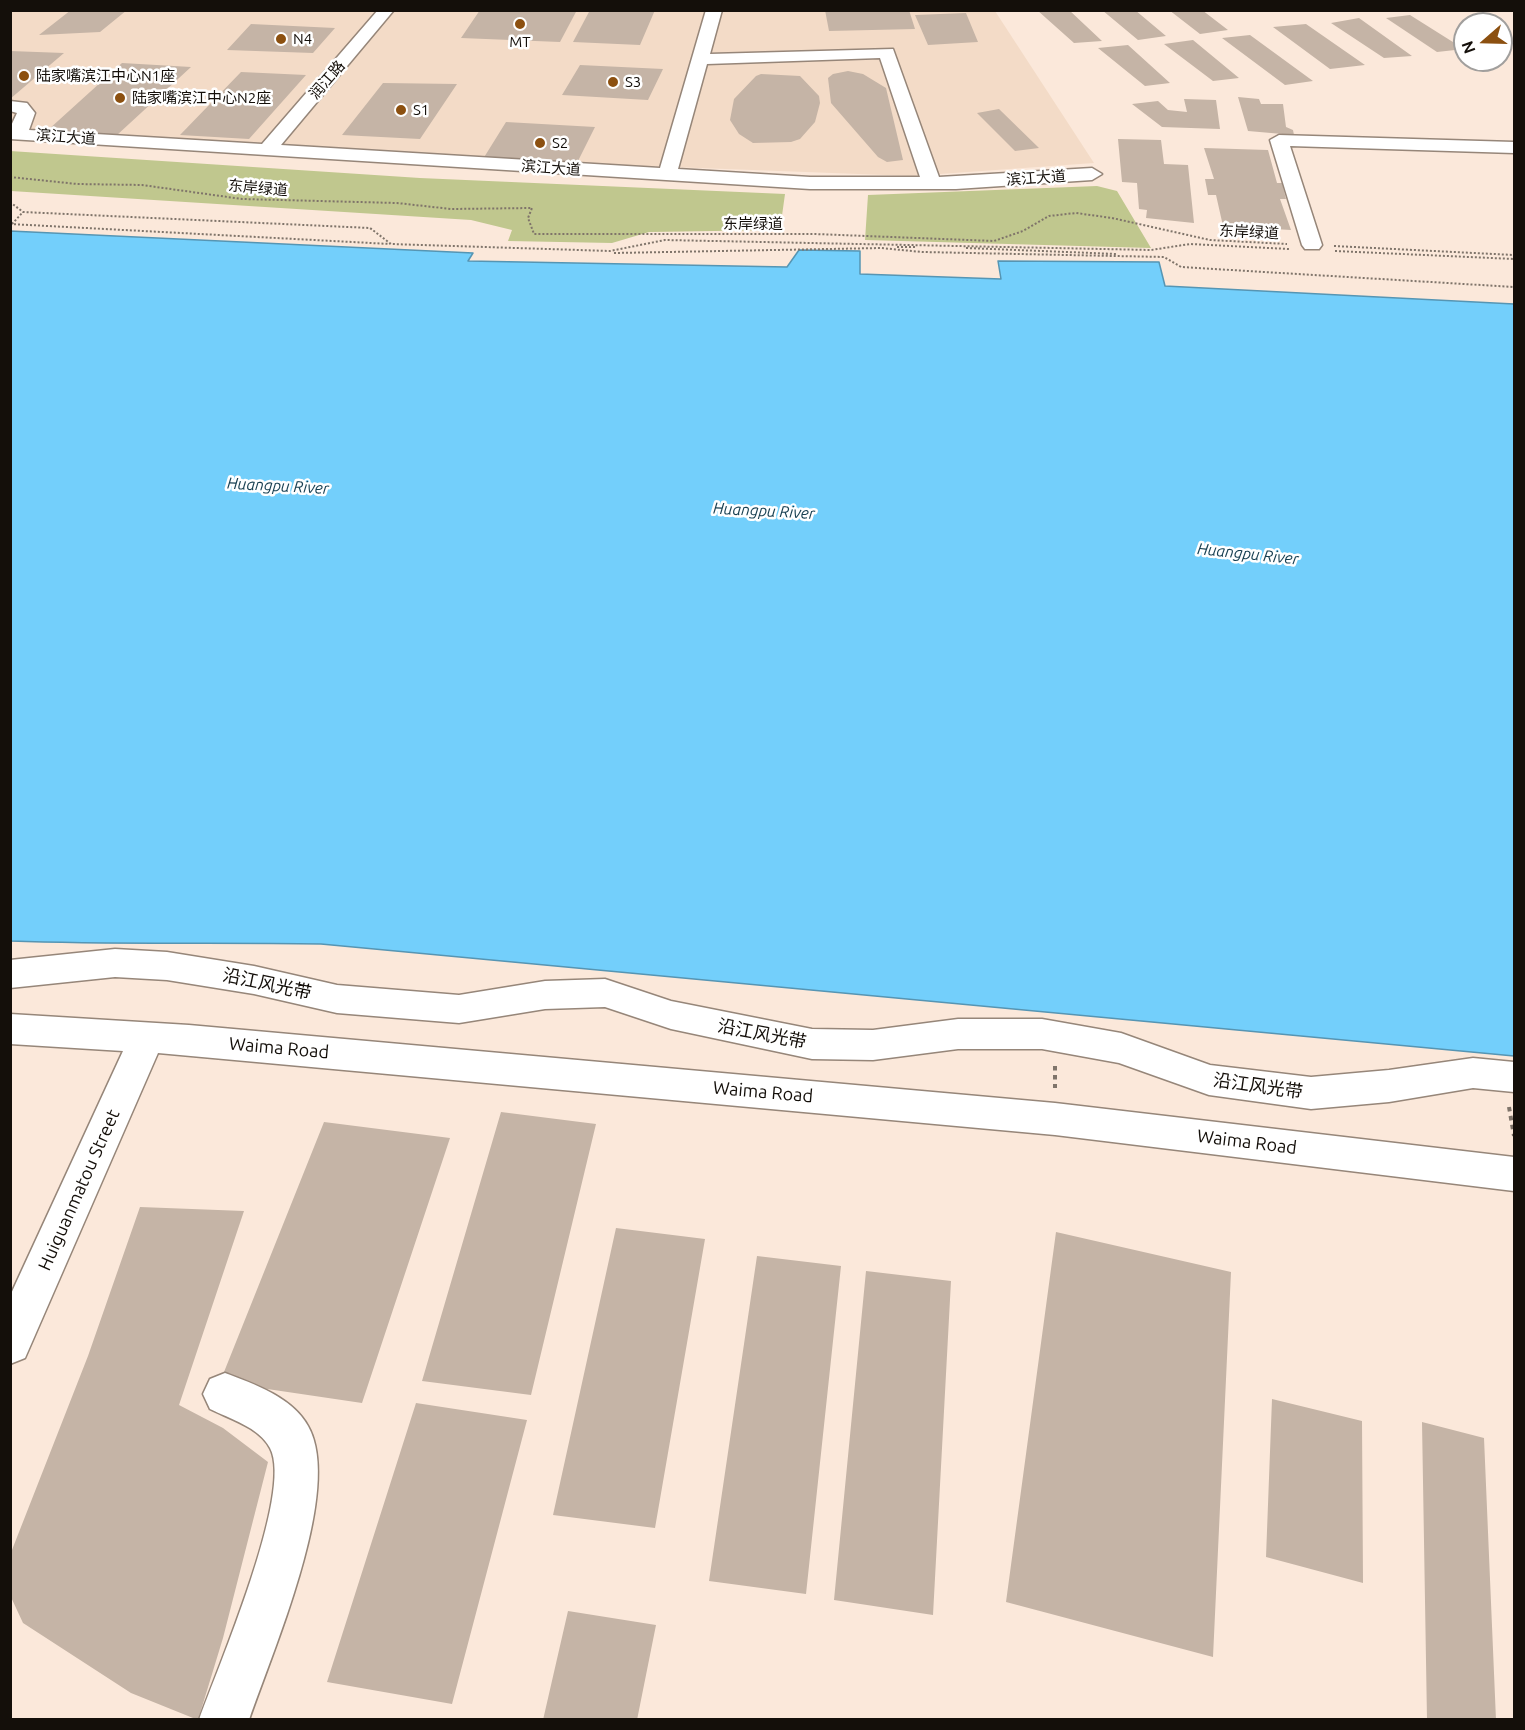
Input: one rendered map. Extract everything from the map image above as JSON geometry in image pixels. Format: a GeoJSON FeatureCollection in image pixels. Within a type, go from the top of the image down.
{"type":"FeatureCollection","features":[{"type":"Feature","properties":{"kind":"street","name":"润江路"},"geometry":{"type":"LineString","coordinates":[[267,150],[387,10]]}},
{"type":"Feature","properties":{"kind":"street"},"geometry":{"type":"LineString","coordinates":[[667,175],[714,10]]}},
{"type":"Feature","properties":{"kind":"street"},"geometry":{"type":"LineString","coordinates":[[700,59],[887,53],[931,183]]}},
{"type":"Feature","properties":{"kind":"street"},"geometry":{"type":"LineString","coordinates":[[10,106],[21,107],[26,114],[14,129]]}},
{"type":"Feature","properties":{"kind":"street","name":"滨江大道"},"geometry":{"type":"LineString","coordinates":[[14,129],[267,150],[810,183],[931,183],[1092,174]]}},
{"type":"Feature","properties":{"kind":"street"},"geometry":{"type":"LineString","coordinates":[[1312,248],[1280,140],[1515,148]]}},
{"type":"Feature","properties":{"kind":"street","name":"沿江风光带"},"geometry":{"type":"LineString","coordinates":[[10,974],[115,963],[167,966],[254,980],[337,999],[459,1009],[545,995],[605,993],[671,1015],[812,1044],[873,1045],[958,1034],[1055,1036],[1120,1048],[1209,1080],[1311,1093],[1389,1086],[1473,1073],[1515,1077]]}},
{"type":"Feature","properties":{"kind":"street","name":"Waima Road"},"geometry":{"type":"LineString","coordinates":[[10,1029],[147,1037],[1055,1119],[1515,1174]]}},
{"type":"Feature","properties":{"kind":"street","name":"Huiguanmatou Street"},"geometry":{"type":"LineString","coordinates":[[10,1344],[147,1037]]}},
{"type":"Feature","properties":{"kind":"street"},"geometry":{"type":"LineString","coordinates":[[224,1719],[287,1541],[297,1479],[292,1440],[272,1417],[225,1394]]}},
{"type":"Feature","properties":{"kind":"path","name":"东岸绿道"},"geometry":{"type":"LineString","coordinates":[[10,177],[77,184],[142,185],[242,200],[397,203],[451,208],[532,208],[528,218],[534,234],[815,234],[994,241],[1023,231],[1049,216],[1076,213],[1112,218],[1210,240],[1312,248],[1515,257]]}},
{"type":"Feature","properties":{"kind":"path"},"geometry":{"type":"LineString","coordinates":[[10,202],[23,212],[370,228],[391,244],[610,252],[665,240],[1151,250],[1190,244],[1515,257]]}},
{"type":"Feature","properties":{"kind":"path"},"geometry":{"type":"LineString","coordinates":[[11,224],[23,212]]}},
{"type":"Feature","properties":{"kind":"path"},"geometry":{"type":"LineString","coordinates":[[11,224],[468,248],[630,253],[1015,248],[1129,256]]}},
{"type":"Feature","properties":{"kind":"path"},"geometry":{"type":"LineString","coordinates":[[881,248],[922,252],[1164,257],[1181,267],[1515,287]]}},
{"type":"Feature","properties":{"kind":"path"},"geometry":{"type":"LineString","coordinates":[[1055,1036],[1055,1119]]}},
{"type":"Feature","properties":{"kind":"shaded area"},"geometry":{"type":"Polygon","coordinates":[[[10,11],[995,11],[1094,163],[912,176],[619,165],[11,134],[10,11]]]}},
{"type":"Feature","properties":{"kind":"green space"},"geometry":{"type":"Polygon","coordinates":[[[10,151],[420,178],[785,194],[780,230],[649,232],[612,243],[508,241],[512,230],[471,220],[11,191],[10,151]]]}},
{"type":"Feature","properties":{"kind":"green space"},"geometry":{"type":"Polygon","coordinates":[[[1097,186],[1117,191],[1151,248],[865,240],[868,195],[1097,186]]]}},
{"type":"Feature","properties":{"kind":"water","name":"Huangpu River"},"geometry":{"type":"Polygon","coordinates":[[[10,231],[473,253],[468,261],[787,267],[799,250],[860,251],[860,274],[1001,279],[998,261],[1159,262],[1165,286],[1514,304],[1514,1056],[321,944],[11,941],[10,231]]]}},
{"type":"Feature","properties":{"kind":"building"},"geometry":{"type":"Polygon","coordinates":[[[71,10],[127,10],[100,32],[39,35],[71,10]]]}},
{"type":"Feature","properties":{"kind":"building","name":"MT"},"geometry":{"type":"Polygon","coordinates":[[[480,10],[577,10],[560,42],[461,38],[480,10]]]}},
{"type":"Feature","properties":{"kind":"building","name":"MT"},"geometry":{"type":"Polygon","coordinates":[[[590,10],[655,10],[640,45],[573,42],[590,10]]]}},
{"type":"Feature","properties":{"kind":"building"},"geometry":{"type":"Polygon","coordinates":[[[825,10],[909,10],[915,29],[829,31],[825,10]]]}},
{"type":"Feature","properties":{"kind":"building"},"geometry":{"type":"Polygon","coordinates":[[[1037,10],[1069,10],[1102,41],[1074,43],[1037,10]]]}},
{"type":"Feature","properties":{"kind":"building"},"geometry":{"type":"Polygon","coordinates":[[[1102,10],[1135,10],[1166,36],[1138,40],[1102,10]]]}},
{"type":"Feature","properties":{"kind":"building"},"geometry":{"type":"Polygon","coordinates":[[[1169,10],[1202,10],[1228,30],[1200,34],[1169,10]]]}},
{"type":"Feature","properties":{"kind":"building"},"geometry":{"type":"Polygon","coordinates":[[[966,13],[978,42],[928,45],[915,15],[966,13]]]}},
{"type":"Feature","properties":{"kind":"building"},"geometry":{"type":"Polygon","coordinates":[[[1410,15],[1453,42],[1453,50],[1437,52],[1386,18],[1410,15]]]}},
{"type":"Feature","properties":{"kind":"building"},"geometry":{"type":"Polygon","coordinates":[[[1359,18],[1412,56],[1384,58],[1331,23],[1359,18]]]}},
{"type":"Feature","properties":{"kind":"building","name":"N4"},"geometry":{"type":"Polygon","coordinates":[[[251,24],[335,28],[313,53],[227,50],[251,24]]]}},
{"type":"Feature","properties":{"kind":"building"},"geometry":{"type":"Polygon","coordinates":[[[1306,24],[1365,65],[1330,69],[1273,27],[1306,24]]]}},
{"type":"Feature","properties":{"kind":"building"},"geometry":{"type":"Polygon","coordinates":[[[1250,35],[1313,81],[1285,85],[1222,38],[1250,35]]]}},
{"type":"Feature","properties":{"kind":"building"},"geometry":{"type":"Polygon","coordinates":[[[1193,40],[1239,78],[1213,81],[1164,44],[1193,40]]]}},
{"type":"Feature","properties":{"kind":"building"},"geometry":{"type":"Polygon","coordinates":[[[1128,45],[1170,83],[1145,86],[1098,48],[1128,45]]]}},
{"type":"Feature","properties":{"kind":"building","name":"陆家嘴滨江中心N1座"},"geometry":{"type":"Polygon","coordinates":[[[10,51],[64,53],[10,99],[10,51]]]}},
{"type":"Feature","properties":{"kind":"building","name":"陆家嘴滨江中心N2座"},"geometry":{"type":"Polygon","coordinates":[[[122,63],[191,67],[117,135],[48,130],[122,63]]]}},
{"type":"Feature","properties":{"kind":"building","name":"S3"},"geometry":{"type":"Polygon","coordinates":[[[580,65],[663,69],[648,100],[562,95],[580,65]]]}},
{"type":"Feature","properties":{"kind":"building"},"geometry":{"type":"Polygon","coordinates":[[[848,71],[863,74],[886,88],[903,160],[887,162],[878,157],[831,103],[828,78],[833,74],[848,71]]]}},
{"type":"Feature","properties":{"kind":"building"},"geometry":{"type":"Polygon","coordinates":[[[241,72],[306,75],[249,139],[180,135],[241,72]]]}},
{"type":"Feature","properties":{"kind":"building"},"geometry":{"type":"Polygon","coordinates":[[[761,74],[800,76],[819,96],[820,103],[815,122],[800,139],[791,142],[753,143],[739,134],[730,120],[734,99],[756,76],[761,74]]]}},
{"type":"Feature","properties":{"kind":"building","name":"S1"},"geometry":{"type":"Polygon","coordinates":[[[383,83],[457,84],[420,139],[342,135],[383,83]]]}},
{"type":"Feature","properties":{"kind":"building"},"geometry":{"type":"Polygon","coordinates":[[[1238,97],[1259,99],[1261,104],[1283,104],[1286,127],[1293,130],[1294,135],[1248,131],[1238,97]]]}},
{"type":"Feature","properties":{"kind":"building"},"geometry":{"type":"Polygon","coordinates":[[[1184,99],[1216,100],[1220,129],[1162,127],[1132,104],[1158,101],[1168,110],[1187,112],[1184,99]]]}},
{"type":"Feature","properties":{"kind":"building"},"geometry":{"type":"Polygon","coordinates":[[[999,109],[1039,148],[1015,151],[977,113],[999,109]]]}},
{"type":"Feature","properties":{"kind":"building","name":"S2"},"geometry":{"type":"Polygon","coordinates":[[[506,122],[595,127],[576,165],[483,159],[506,122]]]}},
{"type":"Feature","properties":{"kind":"building"},"geometry":{"type":"Polygon","coordinates":[[[1118,139],[1161,140],[1164,164],[1188,165],[1194,223],[1146,218],[1147,210],[1139,209],[1137,183],[1122,182],[1118,139]]]}},
{"type":"Feature","properties":{"kind":"building"},"geometry":{"type":"Polygon","coordinates":[[[1204,148],[1268,150],[1277,183],[1282,183],[1286,199],[1280,199],[1291,230],[1223,226],[1216,195],[1208,195],[1205,179],[1214,179],[1204,148]]]}},
{"type":"Feature","properties":{"kind":"building"},"geometry":{"type":"Polygon","coordinates":[[[501,1112],[596,1124],[531,1395],[422,1381],[501,1112]]]}},
{"type":"Feature","properties":{"kind":"building"},"geometry":{"type":"Polygon","coordinates":[[[324,1122],[450,1138],[362,1403],[220,1382],[324,1122]]]}},
{"type":"Feature","properties":{"kind":"building"},"geometry":{"type":"Polygon","coordinates":[[[140,1207],[244,1211],[179,1405],[223,1428],[268,1462],[223,1638],[198,1720],[131,1693],[23,1623],[10,1595],[10,1555],[88,1356],[140,1207]]]}},
{"type":"Feature","properties":{"kind":"building"},"geometry":{"type":"Polygon","coordinates":[[[616,1228],[705,1239],[655,1528],[553,1515],[616,1228]]]}},
{"type":"Feature","properties":{"kind":"building"},"geometry":{"type":"Polygon","coordinates":[[[1056,1232],[1231,1272],[1213,1657],[1006,1602],[1056,1232]]]}},
{"type":"Feature","properties":{"kind":"building"},"geometry":{"type":"Polygon","coordinates":[[[757,1256],[841,1266],[806,1594],[709,1581],[757,1256]]]}},
{"type":"Feature","properties":{"kind":"building"},"geometry":{"type":"Polygon","coordinates":[[[866,1271],[951,1281],[933,1615],[834,1600],[866,1271]]]}},
{"type":"Feature","properties":{"kind":"building"},"geometry":{"type":"Polygon","coordinates":[[[1272,1399],[1362,1421],[1363,1583],[1266,1557],[1272,1399]]]}},
{"type":"Feature","properties":{"kind":"building"},"geometry":{"type":"Polygon","coordinates":[[[416,1403],[527,1420],[452,1704],[327,1682],[416,1403]]]}},
{"type":"Feature","properties":{"kind":"building"},"geometry":{"type":"Polygon","coordinates":[[[1422,1422],[1484,1438],[1496,1720],[1427,1720],[1422,1422]]]}},
{"type":"Feature","properties":{"kind":"building"},"geometry":{"type":"Polygon","coordinates":[[[568,1611],[656,1625],[637,1720],[543,1720],[568,1611]]]}},
{"type":"Feature","properties":{"kind":"place","name":"MT"},"geometry":{"type":"Point","coordinates":[520,24]}},
{"type":"Feature","properties":{"kind":"place","name":"N4"},"geometry":{"type":"Point","coordinates":[281,39]}},
{"type":"Feature","properties":{"kind":"place","name":"陆家嘴滨江中心N1座"},"geometry":{"type":"Point","coordinates":[24,76]}},
{"type":"Feature","properties":{"kind":"place","name":"S3"},"geometry":{"type":"Point","coordinates":[613,82]}},
{"type":"Feature","properties":{"kind":"place","name":"陆家嘴滨江中心N2座"},"geometry":{"type":"Point","coordinates":[120,98]}},
{"type":"Feature","properties":{"kind":"place","name":"S1"},"geometry":{"type":"Point","coordinates":[401,110]}},
{"type":"Feature","properties":{"kind":"place","name":"S2"},"geometry":{"type":"Point","coordinates":[540,143]}}]}
